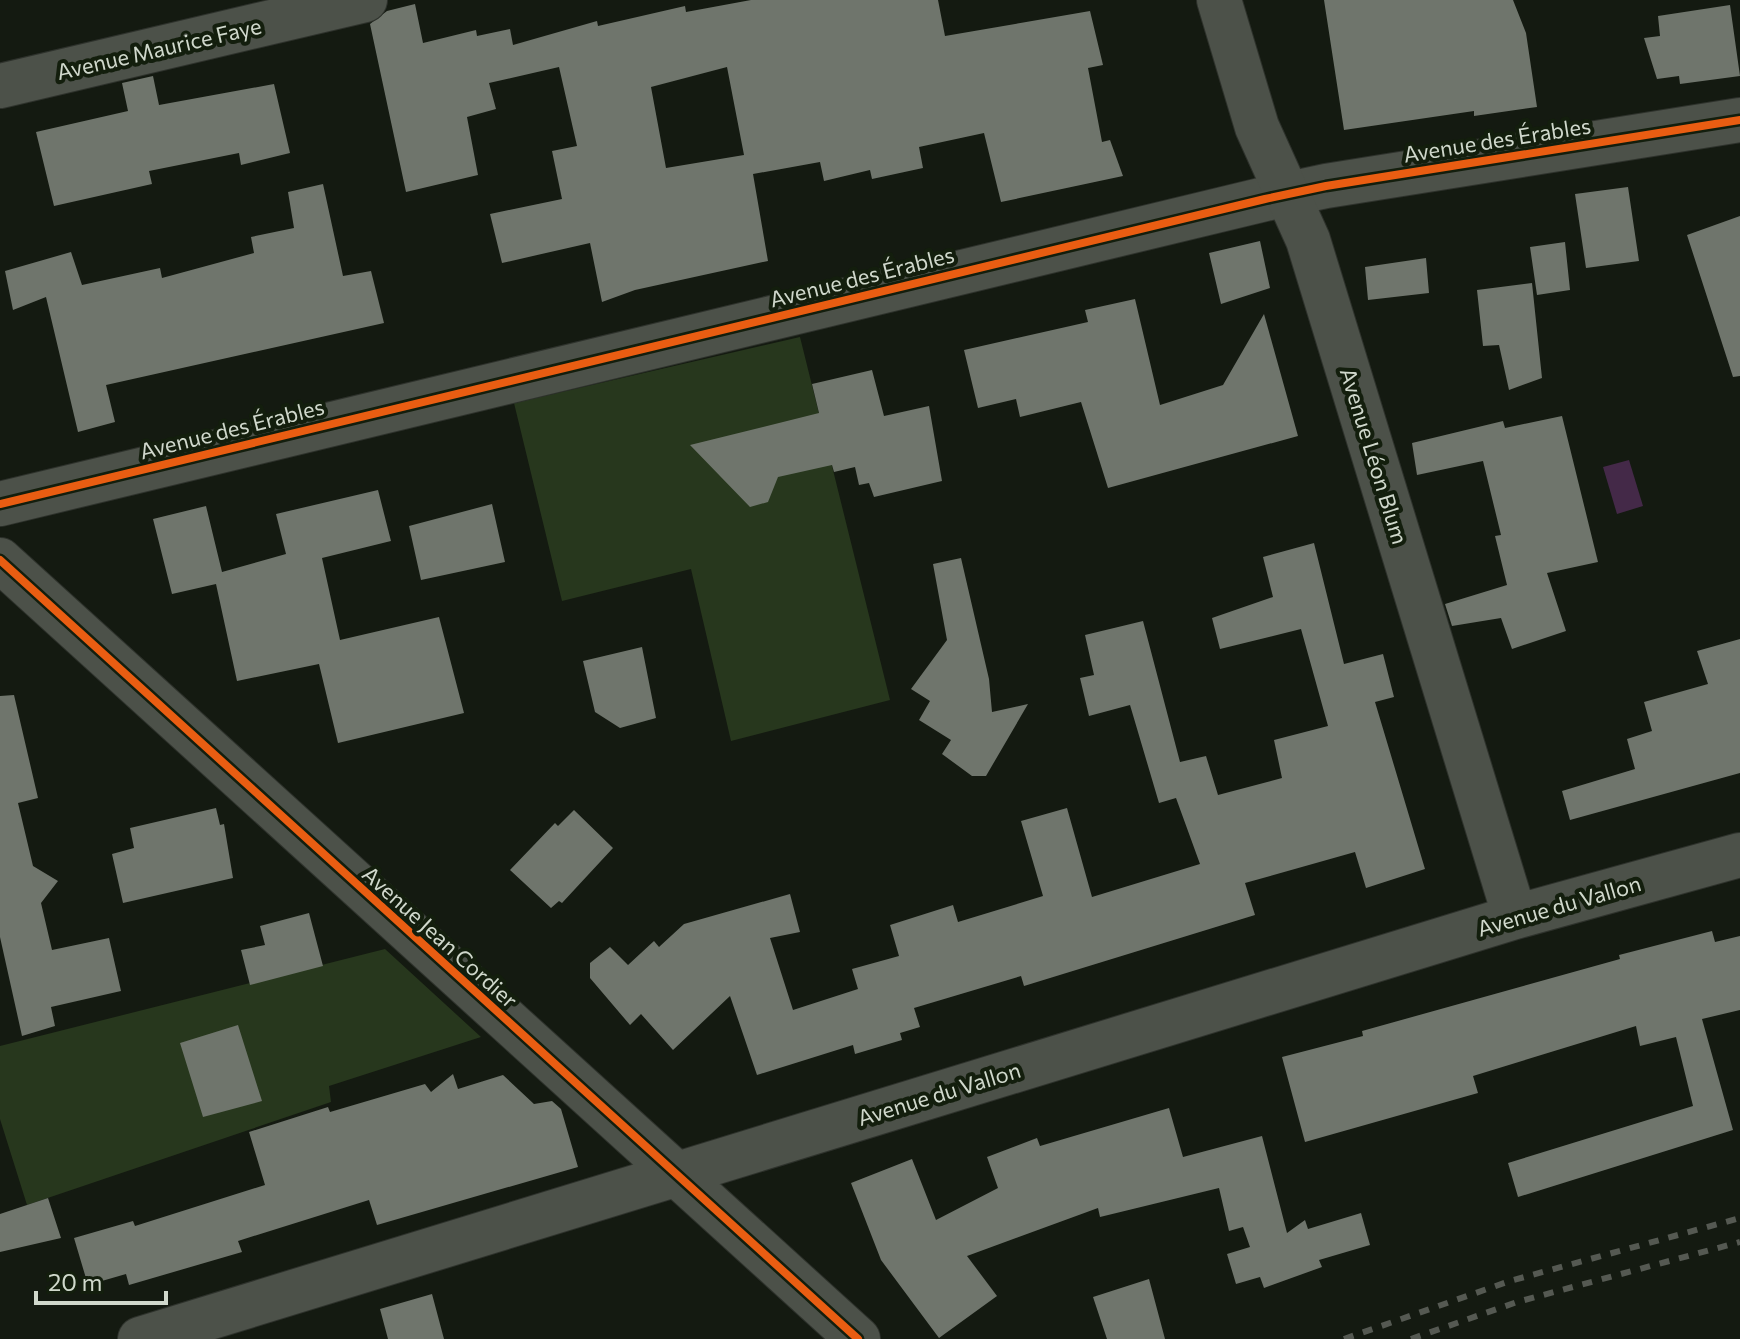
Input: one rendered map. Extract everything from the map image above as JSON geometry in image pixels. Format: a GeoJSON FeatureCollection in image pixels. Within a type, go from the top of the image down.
{"type":"FeatureCollection","features":[{"type":"Feature","properties":{"kind":"street","name":"Avenue Maurice Faye"},"geometry":{"type":"LineString","coordinates":[[0,86],[365,0]]}},
{"type":"Feature","properties":{"kind":"street","name":"Avenue Léon Blum"},"geometry":{"type":"LineString","coordinates":[[1219,0],[1257,127],[1308,240],[1515,917]]}},
{"type":"Feature","properties":{"kind":"street","name":"Avenue des Érables"},"geometry":{"type":"LineString","coordinates":[[0,504],[1287,194],[1740,120]]}},
{"type":"Feature","properties":{"kind":"street","name":"Avenue Jean Cordier"},"geometry":{"type":"LineString","coordinates":[[0,560],[676,1175],[841,1334]]}},
{"type":"Feature","properties":{"kind":"street","name":"Avenue du Vallon"},"geometry":{"type":"LineString","coordinates":[[140,1339],[1515,917],[1740,855]]}},
{"type":"Feature","properties":{"kind":"green space"},"geometry":{"type":"Polygon","coordinates":[[[800,337],[890,700],[731,741],[691,569],[562,601],[514,403],[800,337]]]}},
{"type":"Feature","properties":{"kind":"green space"},"geometry":{"type":"Polygon","coordinates":[[[385,949],[481,1037],[329,1086],[331,1102],[27,1205],[0,1119],[0,1046],[385,949]]]}},
{"type":"Feature","properties":{"kind":"shaded area"},"geometry":{"type":"Polygon","coordinates":[[[1629,460],[1643,506],[1617,514],[1603,467],[1629,460]]]}},
{"type":"Feature","properties":{"kind":"building"},"geometry":{"type":"Polygon","coordinates":[[[751,0],[938,0],[945,36],[1090,11],[1103,65],[1088,68],[1102,142],[1110,140],[1123,176],[1001,202],[984,133],[919,147],[923,168],[872,179],[870,170],[824,181],[820,162],[753,174],[768,261],[635,290],[602,302],[590,243],[502,263],[490,214],[562,199],[552,151],[577,146],[559,67],[489,83],[496,109],[467,117],[478,175],[406,192],[370,24],[387,11],[415,4],[423,43],[476,30],[477,36],[510,29],[513,45],[597,21],[598,26],[685,6],[686,12],[751,0]],[[727,67],[651,87],[666,168],[744,155],[727,67]]]}},
{"type":"Feature","properties":{"kind":"building"},"geometry":{"type":"Polygon","coordinates":[[[1324,0],[1513,0],[1526,33],[1537,107],[1474,116],[1474,111],[1344,130],[1324,0]]]}},
{"type":"Feature","properties":{"kind":"building"},"geometry":{"type":"Polygon","coordinates":[[[1730,5],[1740,76],[1680,84],[1679,76],[1657,79],[1644,38],[1660,36],[1658,16],[1730,5]]]}},
{"type":"Feature","properties":{"kind":"building"},"geometry":{"type":"Polygon","coordinates":[[[153,76],[159,105],[274,84],[290,153],[241,165],[239,153],[149,171],[152,184],[54,206],[36,132],[128,111],[122,83],[153,76]]]}},
{"type":"Feature","properties":{"kind":"building"},"geometry":{"type":"Polygon","coordinates":[[[323,184],[343,276],[371,271],[384,323],[106,385],[115,422],[78,432],[46,297],[13,310],[5,271],[71,252],[82,285],[160,268],[162,278],[254,253],[251,237],[294,228],[288,192],[323,184]]]}},
{"type":"Feature","properties":{"kind":"building"},"geometry":{"type":"Polygon","coordinates":[[[1628,187],[1639,261],[1586,268],[1575,194],[1628,187]]]}},
{"type":"Feature","properties":{"kind":"building"},"geometry":{"type":"Polygon","coordinates":[[[1740,216],[1740,376],[1733,377],[1687,235],[1740,216]]]}},
{"type":"Feature","properties":{"kind":"building"},"geometry":{"type":"Polygon","coordinates":[[[1260,241],[1270,288],[1221,304],[1209,253],[1260,241]]]}},
{"type":"Feature","properties":{"kind":"building"},"geometry":{"type":"Polygon","coordinates":[[[1565,242],[1570,290],[1537,295],[1530,247],[1565,242]]]}},
{"type":"Feature","properties":{"kind":"building"},"geometry":{"type":"Polygon","coordinates":[[[1426,258],[1429,293],[1368,300],[1365,267],[1426,258]]]}},
{"type":"Feature","properties":{"kind":"building"},"geometry":{"type":"Polygon","coordinates":[[[1532,283],[1542,378],[1509,390],[1499,345],[1483,346],[1477,290],[1532,283]]]}},
{"type":"Feature","properties":{"kind":"building"},"geometry":{"type":"Polygon","coordinates":[[[1135,299],[1160,405],[1223,385],[1264,314],[1298,436],[1108,488],[1081,402],[1020,417],[1016,399],[978,408],[964,350],[1088,322],[1085,310],[1135,299]]]}},
{"type":"Feature","properties":{"kind":"building"},"geometry":{"type":"Polygon","coordinates":[[[872,370],[884,416],[929,406],[942,481],[874,497],[869,483],[859,485],[855,467],[834,472],[832,465],[778,477],[768,502],[750,507],[690,445],[819,413],[812,384],[872,370]]]}},
{"type":"Feature","properties":{"kind":"building"},"geometry":{"type":"Polygon","coordinates":[[[1562,416],[1598,562],[1547,573],[1566,631],[1512,649],[1501,618],[1452,626],[1445,604],[1507,585],[1495,536],[1501,535],[1483,461],[1417,475],[1412,443],[1503,421],[1505,428],[1562,416]]]}},
{"type":"Feature","properties":{"kind":"building"},"geometry":{"type":"Polygon","coordinates":[[[378,490],[391,541],[322,558],[340,640],[439,617],[464,713],[338,743],[319,664],[237,681],[216,584],[172,594],[153,519],[206,506],[222,572],[286,554],[276,514],[378,490]]]}},
{"type":"Feature","properties":{"kind":"building"},"geometry":{"type":"Polygon","coordinates":[[[492,504],[505,562],[421,580],[409,526],[492,504]]]}},
{"type":"Feature","properties":{"kind":"building"},"geometry":{"type":"Polygon","coordinates":[[[1314,543],[1344,664],[1383,654],[1394,697],[1375,702],[1425,869],[1366,888],[1355,852],[1245,883],[1255,915],[1024,986],[1021,976],[914,1008],[920,1027],[900,1033],[902,1040],[855,1054],[853,1045],[757,1075],[730,996],[673,1050],[641,1014],[630,1025],[590,978],[590,963],[610,947],[628,965],[654,941],[659,947],[684,924],[790,894],[800,932],[770,938],[793,1010],[858,989],[852,969],[899,956],[890,925],[953,905],[958,922],[1043,896],[1021,821],[1067,808],[1092,897],[1200,864],[1176,798],[1159,803],[1130,705],[1089,716],[1080,678],[1094,675],[1085,635],[1143,621],[1180,762],[1206,756],[1218,795],[1282,778],[1274,740],[1328,726],[1301,629],[1220,649],[1212,618],[1273,597],[1263,557],[1314,543]]]}},
{"type":"Feature","properties":{"kind":"building"},"geometry":{"type":"Polygon","coordinates":[[[961,558],[989,679],[992,712],[1028,704],[986,776],[972,776],[942,754],[951,740],[919,720],[930,701],[911,689],[947,640],[933,564],[961,558]]]}},
{"type":"Feature","properties":{"kind":"building"},"geometry":{"type":"Polygon","coordinates":[[[1740,639],[1740,773],[1570,820],[1562,791],[1635,769],[1627,739],[1652,731],[1644,702],[1708,684],[1697,651],[1740,639]]]}},
{"type":"Feature","properties":{"kind":"building"},"geometry":{"type":"Polygon","coordinates":[[[642,647],[656,718],[620,728],[595,712],[583,661],[642,647]]]}},
{"type":"Feature","properties":{"kind":"building"},"geometry":{"type":"Polygon","coordinates":[[[14,695],[38,798],[18,803],[33,866],[58,881],[41,903],[52,950],[109,938],[121,991],[51,1007],[55,1026],[22,1036],[0,937],[0,696],[14,695]]]}},
{"type":"Feature","properties":{"kind":"building"},"geometry":{"type":"Polygon","coordinates":[[[216,808],[220,825],[224,824],[233,878],[123,903],[112,854],[134,848],[130,828],[216,808]]]}},
{"type":"Feature","properties":{"kind":"building"},"geometry":{"type":"Polygon","coordinates":[[[574,810],[613,848],[562,903],[559,901],[551,908],[510,870],[555,823],[558,826],[574,810]]]}},
{"type":"Feature","properties":{"kind":"building"},"geometry":{"type":"Polygon","coordinates":[[[309,913],[323,966],[250,985],[241,950],[265,945],[260,926],[309,913]]]}},
{"type":"Feature","properties":{"kind":"building"},"geometry":{"type":"Polygon","coordinates":[[[1712,931],[1715,942],[1740,936],[1740,1010],[1702,1019],[1733,1130],[1518,1197],[1508,1163],[1693,1106],[1676,1037],[1640,1046],[1636,1026],[1473,1076],[1478,1093],[1305,1142],[1282,1057],[1363,1036],[1362,1031],[1620,959],[1619,955],[1712,931]]]}},
{"type":"Feature","properties":{"kind":"building"},"geometry":{"type":"Polygon","coordinates":[[[238,1025],[262,1101],[203,1117],[180,1043],[238,1025]]]}},
{"type":"Feature","properties":{"kind":"building"},"geometry":{"type":"Polygon","coordinates":[[[453,1074],[458,1089],[503,1075],[534,1104],[552,1101],[561,1109],[578,1167],[377,1225],[369,1200],[238,1241],[242,1252],[129,1285],[126,1274],[88,1285],[74,1238],[133,1221],[135,1226],[265,1185],[249,1132],[328,1107],[330,1112],[425,1084],[431,1092],[453,1074]]]}},
{"type":"Feature","properties":{"kind":"building"},"geometry":{"type":"Polygon","coordinates":[[[1169,1108],[1183,1157],[1262,1136],[1287,1233],[1305,1220],[1308,1229],[1361,1213],[1370,1245],[1319,1260],[1322,1267],[1264,1288],[1260,1277],[1236,1284],[1227,1254],[1250,1247],[1243,1227],[1229,1231],[1219,1188],[1100,1217],[1098,1208],[967,1256],[997,1296],[939,1338],[881,1260],[851,1183],[912,1159],[936,1220],[998,1188],[987,1157],[1037,1138],[1040,1146],[1169,1108]]]}},
{"type":"Feature","properties":{"kind":"building"},"geometry":{"type":"Polygon","coordinates":[[[48,1198],[61,1238],[0,1252],[0,1214],[48,1198]]]}},
{"type":"Feature","properties":{"kind":"building"},"geometry":{"type":"Polygon","coordinates":[[[1149,1279],[1165,1339],[1107,1339],[1093,1297],[1149,1279]]]}},
{"type":"Feature","properties":{"kind":"building"},"geometry":{"type":"Polygon","coordinates":[[[432,1294],[444,1339],[388,1339],[380,1309],[432,1294]]]}},
{"type":"Feature","properties":{"kind":"railway"},"geometry":{"type":"LineString","coordinates":[[1344,1339],[1510,1281],[1740,1218]]}},
{"type":"Feature","properties":{"kind":"railway"},"geometry":{"type":"LineString","coordinates":[[1411,1339],[1517,1302],[1740,1242]]}},
{"type":"Feature","properties":{"kind":"cycle path"},"geometry":{"type":"LineString","coordinates":[[0,504],[1265,199],[1326,186],[1740,120]]}},
{"type":"Feature","properties":{"kind":"cycle path"},"geometry":{"type":"LineString","coordinates":[[0,560],[858,1339]]}}]}
